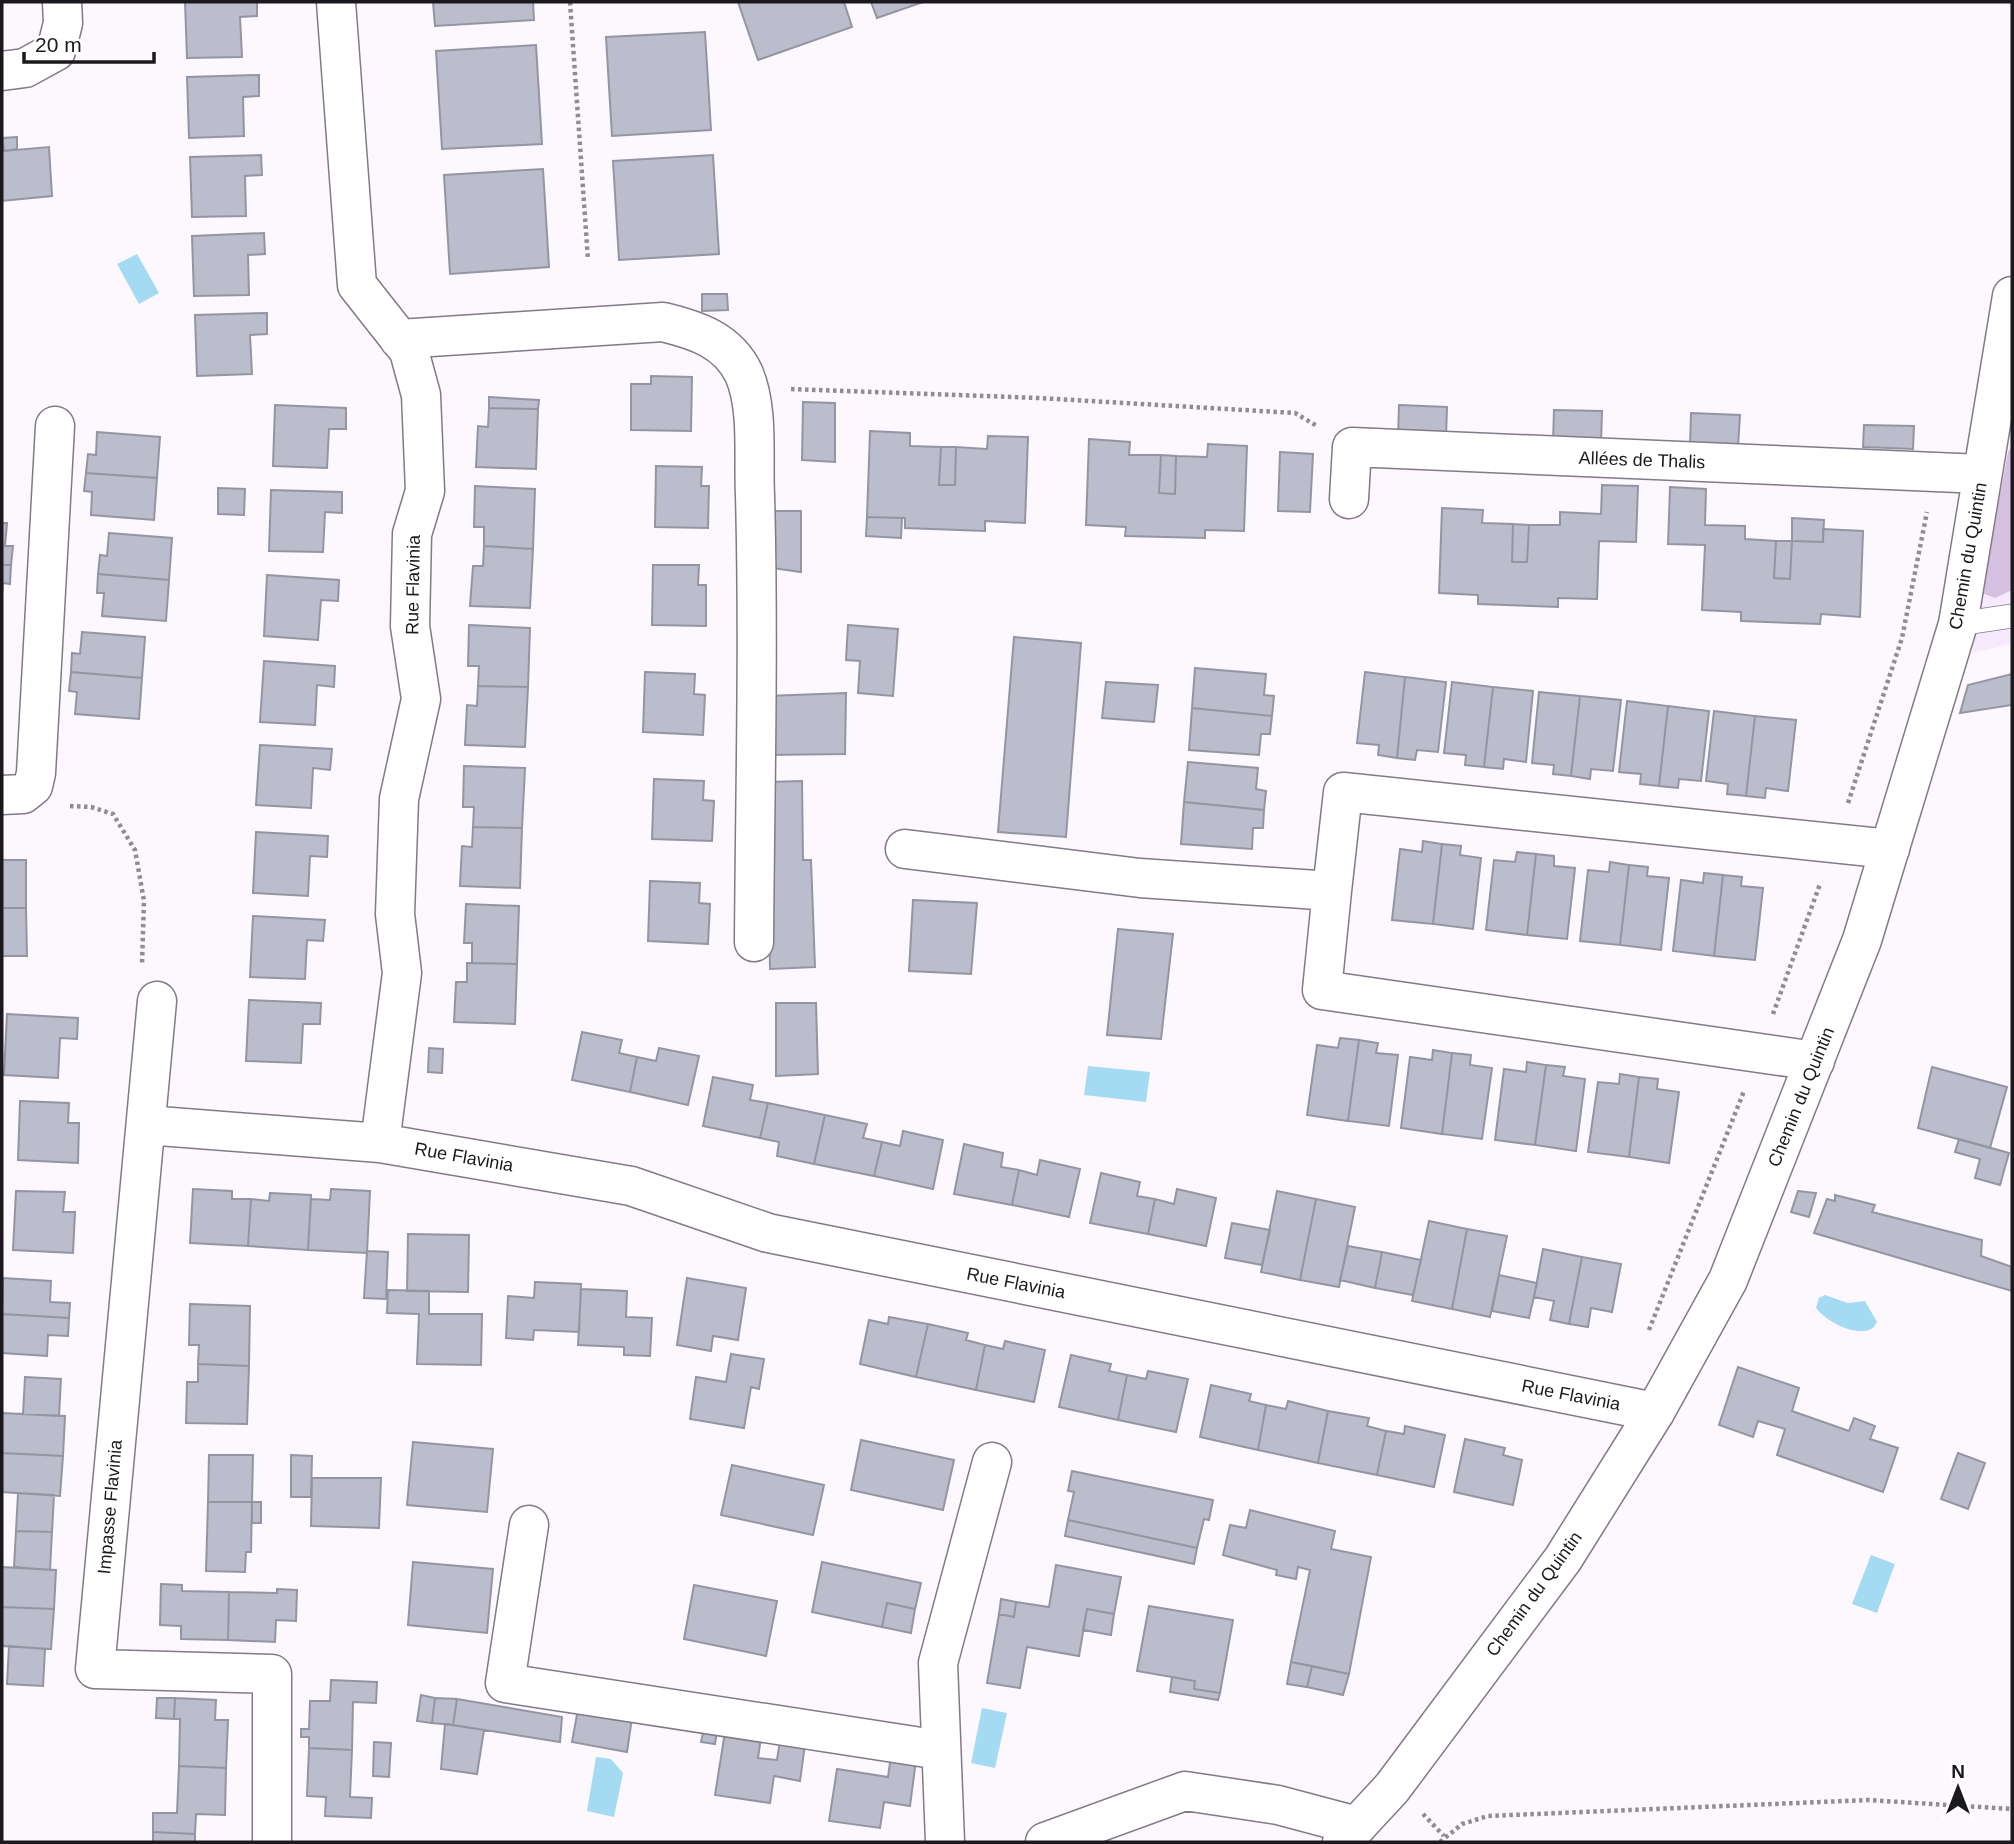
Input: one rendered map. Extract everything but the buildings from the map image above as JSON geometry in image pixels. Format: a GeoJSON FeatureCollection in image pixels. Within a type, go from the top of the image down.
{"type":"FeatureCollection","features":[{"type":"Feature","properties":{"kind":"street"},"geometry":{"type":"LineString","coordinates":[[2,71],[25,68],[56,51],[64,23],[62,2]]}},
{"type":"Feature","properties":{"kind":"street","name":"Rue Flavinia"},"geometry":{"type":"LineString","coordinates":[[336,2],[357,285],[409,351],[421,395],[425,491],[412,534],[410,626],[421,699],[399,799],[396,914],[402,973],[380,1143]]}},
{"type":"Feature","properties":{"kind":"street","name":"Chemin du Quintin"},"geometry":{"type":"LineString","coordinates":[[1359,1829],[1563,1559],[1655,1412],[1728,1280],[1863,940],[1958,624],[1982,474],[2006,375],[2012,296]]}},
{"type":"Feature","properties":{"kind":"street"},"geometry":{"type":"LineString","coordinates":[[399,339],[663,321],[701,332],[729,350],[744,374],[752,408],[756,534],[754,942]]}},
{"type":"Feature","properties":{"kind":"street"},"geometry":{"type":"LineString","coordinates":[[12,794],[33,786],[36,773],[55,426]]}},
{"type":"Feature","properties":{"kind":"street"},"geometry":{"type":"LineString","coordinates":[[1349,499],[1352,447]]}},
{"type":"Feature","properties":{"kind":"street","name":"Allées de Thalis"},"geometry":{"type":"LineString","coordinates":[[1352,447],[1982,474]]}},
{"type":"Feature","properties":{"kind":"street"},"geometry":{"type":"LineString","coordinates":[[1815,1061],[1322,990],[1343,792],[1890,849]]}},
{"type":"Feature","properties":{"kind":"street"},"geometry":{"type":"LineString","coordinates":[[905,849],[1140,878],[1332,891]]}},
{"type":"Feature","properties":{"kind":"street","name":"Impasse Flavinia"},"geometry":{"type":"LineString","coordinates":[[157,1001],[95,1669],[272,1674],[272,1842]]}},
{"type":"Feature","properties":{"kind":"street","name":"Rue Flavinia"},"geometry":{"type":"LineString","coordinates":[[146,1125],[380,1143],[631,1186],[768,1233],[1655,1412]]}},
{"type":"Feature","properties":{"kind":"street"},"geometry":{"type":"LineString","coordinates":[[945,1842],[938,1663],[992,1462]]}},
{"type":"Feature","properties":{"kind":"street"},"geometry":{"type":"LineString","coordinates":[[529,1525],[505,1683],[940,1750]]}},
{"type":"Feature","properties":{"kind":"street"},"geometry":{"type":"LineString","coordinates":[[1045,1842],[1185,1791],[1278,1805],[1359,1829]]}},
{"type":"Feature","properties":{"kind":"lane"},"geometry":{"type":"LineString","coordinates":[[1958,624],[2012,616]]}},
{"type":"Feature","properties":{"kind":"path"},"geometry":{"type":"LineString","coordinates":[[570,2],[588,260]]}},
{"type":"Feature","properties":{"kind":"path"},"geometry":{"type":"LineString","coordinates":[[748,387],[1039,398],[1295,413],[1352,447]]}},
{"type":"Feature","properties":{"kind":"path"},"geometry":{"type":"LineString","coordinates":[[1847,807],[1902,638],[1933,473]]}},
{"type":"Feature","properties":{"kind":"path"},"geometry":{"type":"LineString","coordinates":[[12,794],[45,805],[91,807],[113,814],[135,850],[144,901],[142,985],[157,1001]]}},
{"type":"Feature","properties":{"kind":"path"},"geometry":{"type":"LineString","coordinates":[[1769,1023],[1824,873]]}},
{"type":"Feature","properties":{"kind":"path"},"geometry":{"type":"LineString","coordinates":[[1644,1342],[1746,1084]]}},
{"type":"Feature","properties":{"kind":"path"},"geometry":{"type":"LineString","coordinates":[[1440,1842],[1444,1836],[1462,1824],[1489,1816],[1868,1800],[2012,1809]]}},
{"type":"Feature","properties":{"kind":"path"},"geometry":{"type":"LineString","coordinates":[[1421,1811],[1444,1836]]}},
{"type":"Feature","properties":{"kind":"shaded area"},"geometry":{"type":"Polygon","coordinates":[[[2012,431],[2012,644],[1972,653],[2012,431]]]}},
{"type":"Feature","properties":{"kind":"shaded area"},"geometry":{"type":"Polygon","coordinates":[[[2012,447],[2012,590],[1995,598],[1982,593],[2008,452],[2012,447]]]}},
{"type":"Feature","properties":{"kind":"water"},"geometry":{"type":"Polygon","coordinates":[[[137,254],[159,293],[139,304],[117,264],[137,254]]]}},
{"type":"Feature","properties":{"kind":"water"},"geometry":{"type":"Polygon","coordinates":[[[1088,1066],[1150,1072],[1146,1102],[1084,1095],[1088,1066]]]}},
{"type":"Feature","properties":{"kind":"water"},"geometry":{"type":"Polygon","coordinates":[[[1825,1295],[1848,1303],[1865,1301],[1877,1322],[1873,1328],[1866,1331],[1851,1330],[1835,1323],[1816,1308],[1819,1298],[1825,1295]]]}},
{"type":"Feature","properties":{"kind":"water"},"geometry":{"type":"Polygon","coordinates":[[[1871,1555],[1895,1564],[1877,1613],[1852,1604],[1871,1555]]]}},
{"type":"Feature","properties":{"kind":"water"},"geometry":{"type":"Polygon","coordinates":[[[982,1708],[1007,1713],[995,1768],[971,1763],[982,1708]]]}},
{"type":"Feature","properties":{"kind":"water"},"geometry":{"type":"Polygon","coordinates":[[[596,1757],[611,1759],[623,1773],[614,1817],[587,1811],[596,1757]]]}}]}
